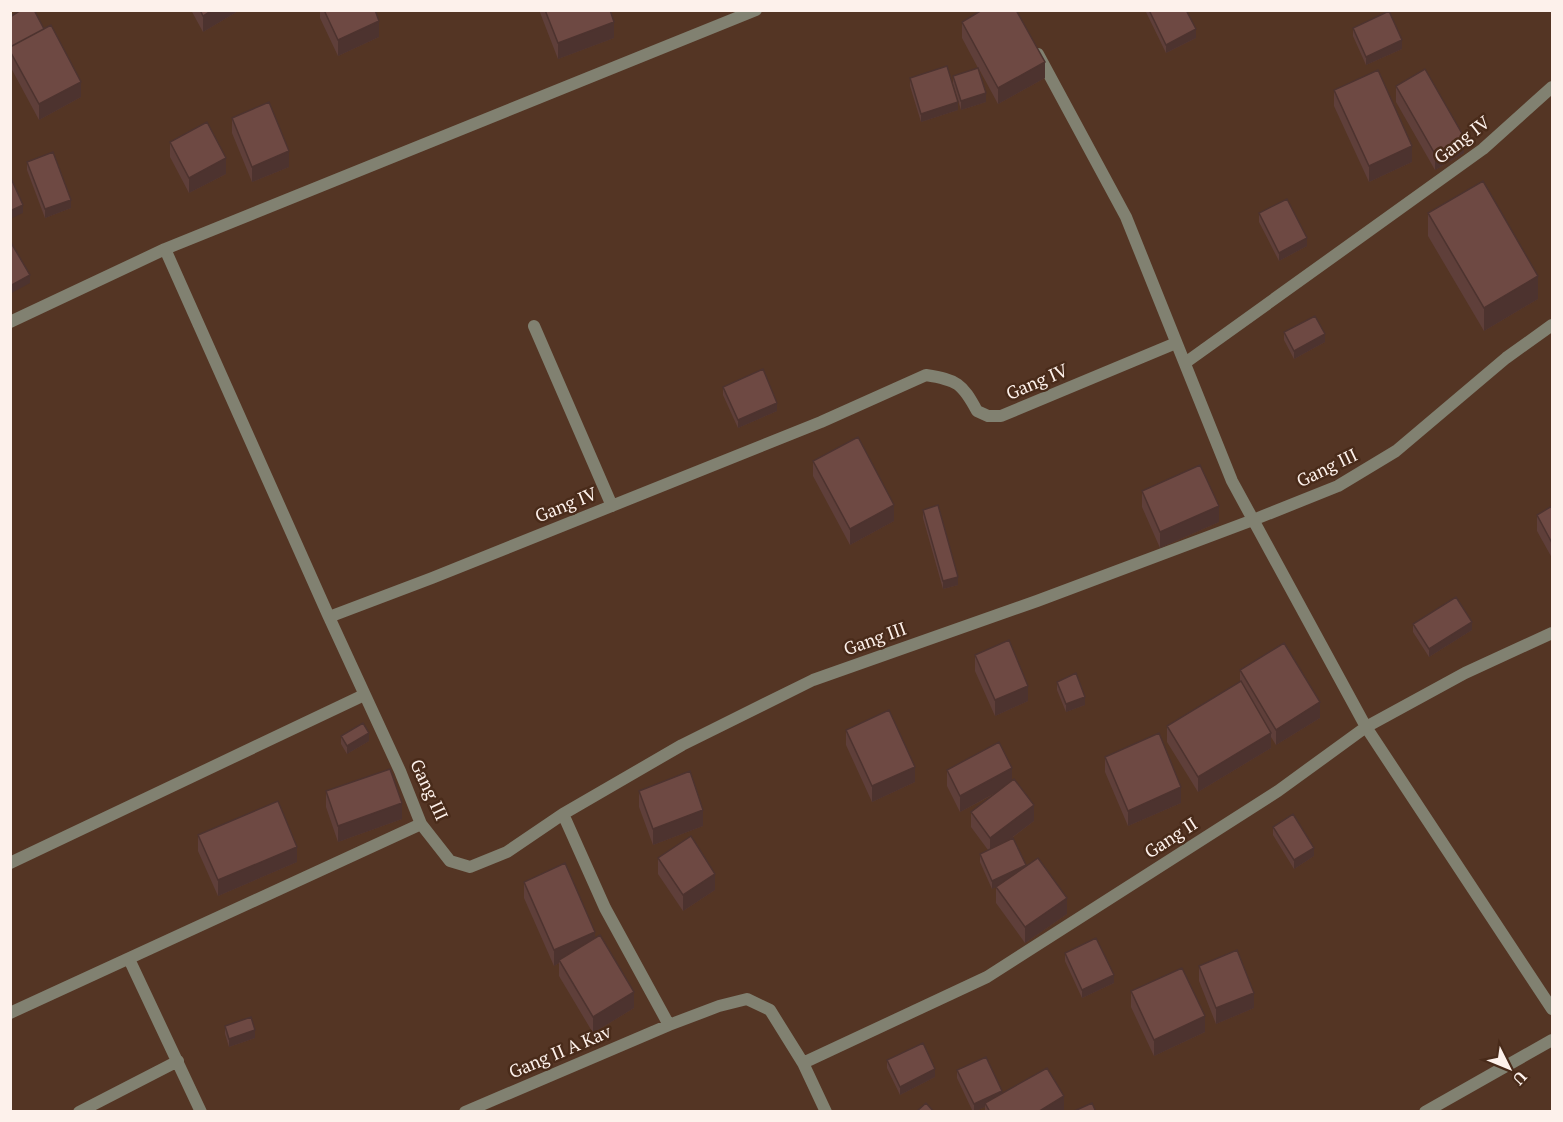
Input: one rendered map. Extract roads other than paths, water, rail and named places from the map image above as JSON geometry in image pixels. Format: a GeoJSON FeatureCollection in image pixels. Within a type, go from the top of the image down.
{"type":"FeatureCollection","features":[{"type":"Feature","properties":{"kind":"street"},"geometry":{"type":"LineString","coordinates":[[10,322],[165,249],[756,10]]}},
{"type":"Feature","properties":{"kind":"street"},"geometry":{"type":"LineString","coordinates":[[1031,42],[1126,217],[1232,480],[1253,520],[1366,727],[1552,1009]]}},
{"type":"Feature","properties":{"kind":"street","name":"Gang IV"},"geometry":{"type":"LineString","coordinates":[[1185,363],[1483,149],[1552,87]]}},
{"type":"Feature","properties":{"kind":"street"},"geometry":{"type":"LineString","coordinates":[[165,249],[329,617]]}},
{"type":"Feature","properties":{"kind":"street","name":"Gang III"},"geometry":{"type":"LineString","coordinates":[[329,617],[400,771],[421,824],[450,861],[470,867],[507,852],[563,814],[682,745],[813,680],[1026,605],[1338,486],[1396,451],[1506,357],[1552,325]]}},
{"type":"Feature","properties":{"kind":"street"},"geometry":{"type":"LineString","coordinates":[[534,326],[612,506]]}},
{"type":"Feature","properties":{"kind":"street","name":"Gang IV"},"geometry":{"type":"LineString","coordinates":[[329,617],[821,423],[926,375],[954,382],[967,392],[976,411],[988,416],[1001,416],[1176,343]]}},
{"type":"Feature","properties":{"kind":"street","name":"Gang II"},"geometry":{"type":"LineString","coordinates":[[803,1063],[987,977],[1278,791],[1366,727],[1465,673],[1552,633]]}},
{"type":"Feature","properties":{"kind":"street"},"geometry":{"type":"LineString","coordinates":[[10,863],[364,695]]}},
{"type":"Feature","properties":{"kind":"street"},"geometry":{"type":"LineString","coordinates":[[563,814],[605,908],[669,1025]]}},
{"type":"Feature","properties":{"kind":"street"},"geometry":{"type":"LineString","coordinates":[[10,1013],[421,824]]}},
{"type":"Feature","properties":{"kind":"street"},"geometry":{"type":"LineString","coordinates":[[129,959],[201,1112]]}},
{"type":"Feature","properties":{"kind":"street","name":"Gang II A Kav"},"geometry":{"type":"LineString","coordinates":[[465,1112],[669,1025],[719,1006],[747,999],[770,1010],[803,1063],[826,1112]]}},
{"type":"Feature","properties":{"kind":"street"},"geometry":{"type":"LineString","coordinates":[[1425,1112],[1552,1040]]}},
{"type":"Feature","properties":{"kind":"street"},"geometry":{"type":"LineString","coordinates":[[79,1112],[178,1061]]}}]}
